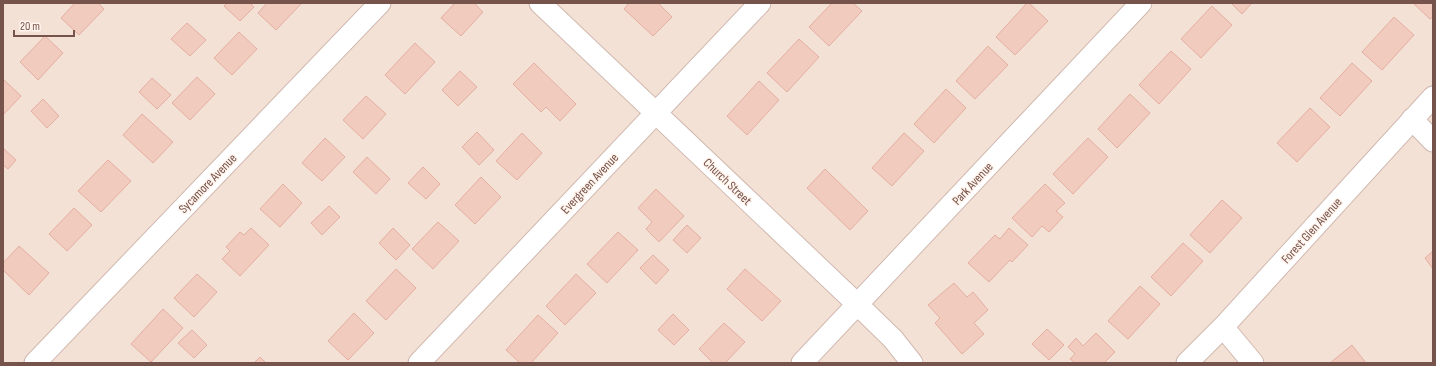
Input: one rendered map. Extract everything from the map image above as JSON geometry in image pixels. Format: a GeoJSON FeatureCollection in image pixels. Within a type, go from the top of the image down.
{"type":"FeatureCollection","features":[{"type":"Feature","properties":{"kind":"street","name":"Sycamore Avenue"},"geometry":{"type":"LineString","coordinates":[[35,363],[380,3]]}},
{"type":"Feature","properties":{"kind":"street","name":"Church Street"},"geometry":{"type":"LineString","coordinates":[[540,3],[857,304],[893,339],[912,363]]}},
{"type":"Feature","properties":{"kind":"street","name":"Evergreen Avenue"},"geometry":{"type":"LineString","coordinates":[[419,363],[760,3]]}},
{"type":"Feature","properties":{"kind":"street","name":"Park Avenue"},"geometry":{"type":"LineString","coordinates":[[802,363],[1142,3]]}},
{"type":"Feature","properties":{"kind":"street","name":"Forest Glen Avenue"},"geometry":{"type":"LineString","coordinates":[[1187,363],[1223,327],[1433,97]]}},
{"type":"Feature","properties":{"kind":"street"},"geometry":{"type":"LineString","coordinates":[[1412,119],[1433,141]]}},
{"type":"Feature","properties":{"kind":"street"},"geometry":{"type":"LineString","coordinates":[[1223,327],[1253,363]]}},
{"type":"Feature","properties":{"kind":"shaded area"},"geometry":{"type":"Polygon","coordinates":[[[3,3],[1433,3],[1433,363],[3,363],[3,3]]]}},
{"type":"Feature","properties":{"kind":"building"},"geometry":{"type":"Polygon","coordinates":[[[75,3],[98,3],[104,9],[79,35],[61,18],[75,3]]]}},
{"type":"Feature","properties":{"kind":"building"},"geometry":{"type":"Polygon","coordinates":[[[227,3],[250,3],[254,7],[240,21],[224,6],[227,3]]]}},
{"type":"Feature","properties":{"kind":"building"},"geometry":{"type":"Polygon","coordinates":[[[267,3],[301,4],[276,30],[258,13],[267,3]]]}},
{"type":"Feature","properties":{"kind":"building"},"geometry":{"type":"Polygon","coordinates":[[[455,3],[474,3],[483,12],[461,36],[441,18],[455,3]]]}},
{"type":"Feature","properties":{"kind":"building"},"geometry":{"type":"Polygon","coordinates":[[[629,3],[658,3],[672,17],[653,36],[624,9],[629,3]]]}},
{"type":"Feature","properties":{"kind":"building"},"geometry":{"type":"Polygon","coordinates":[[[832,3],[853,3],[862,11],[829,46],[809,27],[832,3]]]}},
{"type":"Feature","properties":{"kind":"building"},"geometry":{"type":"Polygon","coordinates":[[[1027,3],[1029,3],[1048,21],[1015,55],[996,37],[1027,3]]]}},
{"type":"Feature","properties":{"kind":"building"},"geometry":{"type":"Polygon","coordinates":[[[1231,3],[1252,3],[1242,14],[1231,3]]]}},
{"type":"Feature","properties":{"kind":"building"},"geometry":{"type":"Polygon","coordinates":[[[1413,3],[1433,3],[1433,17],[1430,19],[1413,3]]]}},
{"type":"Feature","properties":{"kind":"building"},"geometry":{"type":"Polygon","coordinates":[[[1212,6],[1232,25],[1201,58],[1181,39],[1212,6]]]}},
{"type":"Feature","properties":{"kind":"building"},"geometry":{"type":"Polygon","coordinates":[[[1394,17],[1414,35],[1382,70],[1362,52],[1394,17]]]}},
{"type":"Feature","properties":{"kind":"building"},"geometry":{"type":"Polygon","coordinates":[[[187,23],[206,40],[190,56],[171,39],[187,23]]]}},
{"type":"Feature","properties":{"kind":"building"},"geometry":{"type":"Polygon","coordinates":[[[239,32],[257,49],[232,75],[214,58],[239,32]]]}},
{"type":"Feature","properties":{"kind":"building"},"geometry":{"type":"Polygon","coordinates":[[[45,36],[63,53],[38,80],[20,62],[45,36]]]}},
{"type":"Feature","properties":{"kind":"building"},"geometry":{"type":"Polygon","coordinates":[[[799,39],[819,57],[787,92],[767,73],[799,39]]]}},
{"type":"Feature","properties":{"kind":"building"},"geometry":{"type":"Polygon","coordinates":[[[415,43],[435,62],[405,94],[385,75],[415,43]]]}},
{"type":"Feature","properties":{"kind":"building"},"geometry":{"type":"Polygon","coordinates":[[[988,46],[1008,65],[975,99],[956,81],[988,46]]]}},
{"type":"Feature","properties":{"kind":"building"},"geometry":{"type":"Polygon","coordinates":[[[1171,51],[1191,69],[1159,104],[1139,85],[1171,51]]]}},
{"type":"Feature","properties":{"kind":"building"},"geometry":{"type":"Polygon","coordinates":[[[534,63],[576,104],[560,121],[546,107],[541,112],[513,84],[534,63]]]}},
{"type":"Feature","properties":{"kind":"building"},"geometry":{"type":"Polygon","coordinates":[[[1352,63],[1372,81],[1340,116],[1320,98],[1352,63]]]}},
{"type":"Feature","properties":{"kind":"building"},"geometry":{"type":"Polygon","coordinates":[[[460,71],[477,87],[458,106],[442,90],[460,71]]]}},
{"type":"Feature","properties":{"kind":"building"},"geometry":{"type":"Polygon","coordinates":[[[197,77],[215,94],[190,120],[172,103],[197,77]]]}},
{"type":"Feature","properties":{"kind":"building"},"geometry":{"type":"Polygon","coordinates":[[[152,78],[171,95],[157,109],[139,92],[152,78]]]}},
{"type":"Feature","properties":{"kind":"building"},"geometry":{"type":"Polygon","coordinates":[[[3,79],[21,96],[3,115],[3,79]]]}},
{"type":"Feature","properties":{"kind":"building"},"geometry":{"type":"Polygon","coordinates":[[[759,81],[779,100],[747,135],[727,116],[759,81]]]}},
{"type":"Feature","properties":{"kind":"building"},"geometry":{"type":"Polygon","coordinates":[[[946,89],[966,108],[934,143],[914,124],[946,89]]]}},
{"type":"Feature","properties":{"kind":"building"},"geometry":{"type":"Polygon","coordinates":[[[1130,94],[1150,113],[1117,148],[1098,129],[1130,94]]]}},
{"type":"Feature","properties":{"kind":"building"},"geometry":{"type":"Polygon","coordinates":[[[366,96],[386,114],[363,139],[343,120],[366,96]]]}},
{"type":"Feature","properties":{"kind":"building"},"geometry":{"type":"Polygon","coordinates":[[[43,99],[59,116],[47,128],[31,111],[43,99]]]}},
{"type":"Feature","properties":{"kind":"building"},"geometry":{"type":"Polygon","coordinates":[[[1310,108],[1330,127],[1297,162],[1277,143],[1310,108]]]}},
{"type":"Feature","properties":{"kind":"building"},"geometry":{"type":"Polygon","coordinates":[[[142,114],[173,142],[153,163],[123,135],[142,114]]]}},
{"type":"Feature","properties":{"kind":"building"},"geometry":{"type":"Polygon","coordinates":[[[477,132],[494,150],[479,165],[462,147],[477,132]]]}},
{"type":"Feature","properties":{"kind":"building"},"geometry":{"type":"Polygon","coordinates":[[[522,133],[542,153],[517,180],[496,161],[522,133]]]}},
{"type":"Feature","properties":{"kind":"building"},"geometry":{"type":"Polygon","coordinates":[[[904,133],[924,151],[892,186],[872,168],[904,133]]]}},
{"type":"Feature","properties":{"kind":"building"},"geometry":{"type":"Polygon","coordinates":[[[325,138],[345,157],[322,181],[302,163],[325,138]]]}},
{"type":"Feature","properties":{"kind":"building"},"geometry":{"type":"Polygon","coordinates":[[[1088,138],[1108,157],[1073,194],[1053,174],[1088,138]]]}},
{"type":"Feature","properties":{"kind":"building"},"geometry":{"type":"Polygon","coordinates":[[[3,148],[16,160],[8,169],[3,165],[3,148]]]}},
{"type":"Feature","properties":{"kind":"building"},"geometry":{"type":"Polygon","coordinates":[[[367,157],[390,179],[376,194],[353,172],[367,157]]]}},
{"type":"Feature","properties":{"kind":"building"},"geometry":{"type":"Polygon","coordinates":[[[108,160],[131,181],[101,212],[78,191],[108,160]]]}},
{"type":"Feature","properties":{"kind":"building"},"geometry":{"type":"Polygon","coordinates":[[[423,167],[440,184],[426,199],[408,183],[423,167]]]}},
{"type":"Feature","properties":{"kind":"building"},"geometry":{"type":"Polygon","coordinates":[[[825,169],[868,211],[850,230],[807,188],[825,169]]]}},
{"type":"Feature","properties":{"kind":"building"},"geometry":{"type":"Polygon","coordinates":[[[481,177],[501,197],[475,224],[455,205],[481,177]]]}},
{"type":"Feature","properties":{"kind":"building"},"geometry":{"type":"Polygon","coordinates":[[[283,184],[302,203],[280,227],[260,209],[283,184]]]}},
{"type":"Feature","properties":{"kind":"building"},"geometry":{"type":"Polygon","coordinates":[[[1045,184],[1065,203],[1056,211],[1063,217],[1049,232],[1042,226],[1032,237],[1012,218],[1045,184]]]}},
{"type":"Feature","properties":{"kind":"building"},"geometry":{"type":"Polygon","coordinates":[[[656,189],[684,216],[659,242],[646,229],[652,222],[638,208],[656,189]]]}},
{"type":"Feature","properties":{"kind":"building"},"geometry":{"type":"Polygon","coordinates":[[[1222,200],[1242,218],[1210,253],[1190,235],[1222,200]]]}},
{"type":"Feature","properties":{"kind":"building"},"geometry":{"type":"Polygon","coordinates":[[[329,206],[340,217],[322,235],[311,223],[329,206]]]}},
{"type":"Feature","properties":{"kind":"building"},"geometry":{"type":"Polygon","coordinates":[[[74,208],[92,225],[67,251],[49,234],[74,208]]]}},
{"type":"Feature","properties":{"kind":"building"},"geometry":{"type":"Polygon","coordinates":[[[438,222],[459,241],[433,269],[412,249],[438,222]]]}},
{"type":"Feature","properties":{"kind":"building"},"geometry":{"type":"Polygon","coordinates":[[[687,225],[701,238],[687,253],[673,240],[687,225]]]}},
{"type":"Feature","properties":{"kind":"building"},"geometry":{"type":"Polygon","coordinates":[[[251,228],[269,245],[240,276],[222,259],[230,251],[226,247],[240,232],[244,235],[251,228]]]}},
{"type":"Feature","properties":{"kind":"building"},"geometry":{"type":"Polygon","coordinates":[[[393,228],[410,245],[396,260],[379,243],[393,228]]]}},
{"type":"Feature","properties":{"kind":"building"},"geometry":{"type":"Polygon","coordinates":[[[1009,228],[1028,245],[1012,262],[1010,260],[989,282],[968,263],[995,235],[1000,239],[1009,228]]]}},
{"type":"Feature","properties":{"kind":"building"},"geometry":{"type":"Polygon","coordinates":[[[618,232],[638,250],[607,283],[587,264],[618,232]]]}},
{"type":"Feature","properties":{"kind":"building"},"geometry":{"type":"Polygon","coordinates":[[[1183,243],[1203,261],[1171,296],[1151,277],[1183,243]]]}},
{"type":"Feature","properties":{"kind":"building"},"geometry":{"type":"Polygon","coordinates":[[[19,246],[49,273],[29,295],[3,270],[3,263],[19,246]]]}},
{"type":"Feature","properties":{"kind":"building"},"geometry":{"type":"Polygon","coordinates":[[[1433,251],[1433,269],[1425,258],[1433,251]]]}},
{"type":"Feature","properties":{"kind":"building"},"geometry":{"type":"Polygon","coordinates":[[[653,255],[669,270],[656,284],[640,268],[653,255]]]}},
{"type":"Feature","properties":{"kind":"building"},"geometry":{"type":"Polygon","coordinates":[[[396,269],[416,288],[386,320],[366,301],[396,269]]]}},
{"type":"Feature","properties":{"kind":"building"},"geometry":{"type":"Polygon","coordinates":[[[745,269],[781,301],[762,321],[727,289],[745,269]]]}},
{"type":"Feature","properties":{"kind":"building"},"geometry":{"type":"Polygon","coordinates":[[[197,274],[217,292],[194,317],[174,298],[197,274]]]}},
{"type":"Feature","properties":{"kind":"building"},"geometry":{"type":"Polygon","coordinates":[[[576,274],[596,293],[565,325],[546,306],[576,274]]]}},
{"type":"Feature","properties":{"kind":"building"},"geometry":{"type":"Polygon","coordinates":[[[954,283],[967,297],[973,292],[988,310],[974,323],[984,334],[962,354],[935,323],[940,318],[928,305],[954,283]]]}},
{"type":"Feature","properties":{"kind":"building"},"geometry":{"type":"Polygon","coordinates":[[[1140,286],[1160,304],[1128,339],[1108,321],[1140,286]]]}},
{"type":"Feature","properties":{"kind":"building"},"geometry":{"type":"Polygon","coordinates":[[[163,309],[183,328],[151,362],[131,344],[163,309]]]}},
{"type":"Feature","properties":{"kind":"building"},"geometry":{"type":"Polygon","coordinates":[[[354,313],[374,333],[348,360],[328,341],[354,313]]]}},
{"type":"Feature","properties":{"kind":"building"},"geometry":{"type":"Polygon","coordinates":[[[673,314],[689,330],[674,345],[658,330],[673,314]]]}},
{"type":"Feature","properties":{"kind":"building"},"geometry":{"type":"Polygon","coordinates":[[[538,315],[558,333],[531,363],[520,363],[506,350],[538,315]]]}},
{"type":"Feature","properties":{"kind":"building"},"geometry":{"type":"Polygon","coordinates":[[[724,323],[745,342],[725,363],[713,363],[699,349],[724,323]]]}},
{"type":"Feature","properties":{"kind":"building"},"geometry":{"type":"Polygon","coordinates":[[[1047,329],[1064,345],[1049,360],[1032,344],[1047,329]]]}},
{"type":"Feature","properties":{"kind":"building"},"geometry":{"type":"Polygon","coordinates":[[[192,330],[207,345],[194,358],[178,343],[192,330]]]}},
{"type":"Feature","properties":{"kind":"building"},"geometry":{"type":"Polygon","coordinates":[[[1096,333],[1115,352],[1104,363],[1075,363],[1070,359],[1075,354],[1068,347],[1076,338],[1083,346],[1096,333]]]}},
{"type":"Feature","properties":{"kind":"building"},"geometry":{"type":"Polygon","coordinates":[[[1352,345],[1366,363],[1330,363],[1352,345]]]}},
{"type":"Feature","properties":{"kind":"building"},"geometry":{"type":"Polygon","coordinates":[[[260,357],[266,363],[254,363],[260,357]]]}}]}
